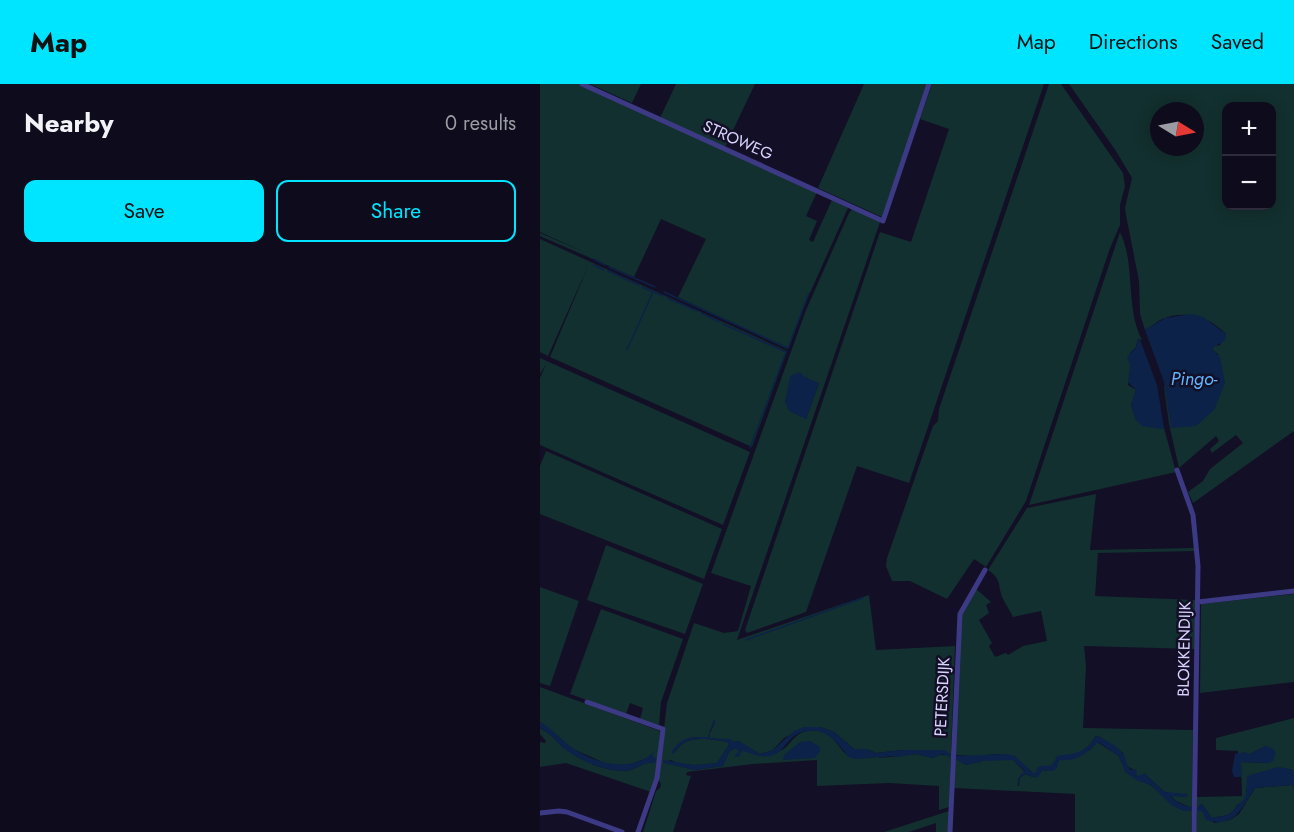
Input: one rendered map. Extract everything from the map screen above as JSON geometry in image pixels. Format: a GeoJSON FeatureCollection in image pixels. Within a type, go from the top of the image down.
{"type":"FeatureCollection","features":[{"type":"Feature","properties":{"kind":"street","name":"STROWEG"},"geometry":{"type":"LineString","coordinates":[[582,84],[883,221],[929,84]]}},
{"type":"Feature","properties":{"kind":"street","name":"BLOKKENDIJK"},"geometry":{"type":"LineString","coordinates":[[1177,470],[1193,518],[1198,560],[1194,832]]}},
{"type":"Feature","properties":{"kind":"street","name":"PETERSDIJK"},"geometry":{"type":"LineString","coordinates":[[950,832],[960,614],[986,570]]}},
{"type":"Feature","properties":{"kind":"street"},"geometry":{"type":"LineString","coordinates":[[1198,602],[1294,591]]}},
{"type":"Feature","properties":{"kind":"street"},"geometry":{"type":"LineString","coordinates":[[587,702],[663,729],[657,778],[638,832]]}},
{"type":"Feature","properties":{"kind":"street"},"geometry":{"type":"LineString","coordinates":[[540,813],[559,810],[622,832]]}},
{"type":"Feature","properties":{"kind":"green space"},"geometry":{"type":"Polygon","coordinates":[[[540,84],[579,84],[817,192],[806,216],[817,221],[809,240],[813,242],[832,200],[848,208],[801,313],[789,348],[678,297],[706,239],[661,219],[634,277],[540,236],[540,233],[586,253],[540,232],[540,84]]]}},
{"type":"Feature","properties":{"kind":"green space"},"geometry":{"type":"Polygon","coordinates":[[[590,84],[641,84],[632,103],[590,84]]]}},
{"type":"Feature","properties":{"kind":"green space"},"geometry":{"type":"Polygon","coordinates":[[[676,84],[755,84],[725,147],[660,118],[676,84]]]}},
{"type":"Feature","properties":{"kind":"green space"},"geometry":{"type":"Polygon","coordinates":[[[864,84],[928,84],[882,217],[818,188],[864,84]]]}},
{"type":"Feature","properties":{"kind":"green space"},"geometry":{"type":"Polygon","coordinates":[[[932,84],[1044,84],[909,483],[857,466],[806,612],[747,633],[745,630],[880,232],[911,242],[949,129],[920,119],[932,84]]]}},
{"type":"Feature","properties":{"kind":"green space"},"geometry":{"type":"Polygon","coordinates":[[[1049,84],[1061,84],[1123,173],[1125,186],[1120,205],[1120,225],[1110,248],[1026,501],[986,567],[974,559],[947,599],[910,581],[892,581],[886,566],[887,558],[933,426],[938,421],[939,409],[1049,84]]]}},
{"type":"Feature","properties":{"kind":"green space"},"geometry":{"type":"Polygon","coordinates":[[[1069,84],[1294,84],[1294,431],[1193,503],[1188,492],[1203,481],[1210,469],[1243,443],[1236,435],[1212,453],[1210,449],[1219,441],[1216,436],[1179,468],[1169,424],[1164,387],[1219,355],[1212,349],[1220,345],[1226,334],[1204,319],[1187,315],[1160,320],[1145,330],[1140,314],[1139,281],[1125,208],[1132,178],[1069,84]]]}},
{"type":"Feature","properties":{"kind":"green space"},"geometry":{"type":"Polygon","coordinates":[[[853,208],[880,222],[737,640],[869,595],[876,650],[955,646],[951,755],[949,807],[939,810],[939,786],[889,783],[817,786],[817,760],[753,764],[687,772],[686,775],[691,776],[673,832],[643,832],[656,791],[661,784],[658,779],[667,703],[694,623],[724,633],[738,631],[751,586],[711,573],[806,310],[853,208]],[[790,383],[785,403],[806,419],[819,383],[790,383]],[[714,720],[708,737],[688,739],[680,744],[673,754],[689,741],[706,739],[728,742],[729,745],[717,763],[687,765],[670,760],[666,763],[695,770],[722,766],[734,748],[739,750],[738,754],[742,750],[760,754],[738,741],[710,738],[714,720]],[[805,727],[784,738],[773,750],[760,754],[770,754],[781,750],[801,733],[818,731],[831,737],[848,756],[854,758],[916,754],[933,758],[938,755],[951,755],[944,750],[902,750],[876,753],[867,749],[854,749],[834,732],[820,727],[805,727]]]}},
{"type":"Feature","properties":{"kind":"green space"},"geometry":{"type":"Polygon","coordinates":[[[1120,232],[1128,258],[1134,314],[1142,340],[1138,339],[1136,347],[1130,353],[1134,357],[1128,385],[1136,390],[1131,405],[1136,420],[1164,428],[1176,472],[1029,505],[1120,232]]]}},
{"type":"Feature","properties":{"kind":"green space"},"geometry":{"type":"Polygon","coordinates":[[[540,239],[787,351],[752,447],[550,357],[589,264],[548,356],[540,352],[540,239]]]}},
{"type":"Feature","properties":{"kind":"green space"},"geometry":{"type":"Polygon","coordinates":[[[540,358],[750,452],[723,525],[540,445],[540,378],[546,364],[540,374],[540,358]]]}},
{"type":"Feature","properties":{"kind":"green space"},"geometry":{"type":"Polygon","coordinates":[[[546,451],[722,529],[704,579],[540,514],[540,466],[546,451]]]}},
{"type":"Feature","properties":{"kind":"green space"},"geometry":{"type":"Polygon","coordinates":[[[1096,494],[1090,550],[1195,548],[1196,551],[1098,553],[1095,596],[1196,600],[1195,649],[1084,646],[1086,666],[1083,728],[1193,730],[1192,808],[1176,801],[1170,795],[1187,797],[1165,792],[1147,776],[1137,776],[1134,770],[1127,766],[1123,753],[1096,736],[1082,751],[1067,756],[1062,755],[1051,767],[1038,767],[1034,774],[1022,763],[998,754],[955,755],[961,615],[975,588],[991,602],[986,605],[989,613],[979,620],[992,643],[989,646],[995,657],[1006,653],[1008,655],[1023,646],[1047,641],[1041,611],[1013,617],[1003,599],[998,580],[988,570],[1027,508],[1096,494]]]}},
{"type":"Feature","properties":{"kind":"green space"},"geometry":{"type":"Polygon","coordinates":[[[606,545],[703,584],[685,634],[587,600],[606,545]]]}},
{"type":"Feature","properties":{"kind":"green space"},"geometry":{"type":"Polygon","coordinates":[[[540,587],[579,601],[550,686],[540,683],[540,587]]]}},
{"type":"Feature","properties":{"kind":"green space"},"geometry":{"type":"Polygon","coordinates":[[[1294,594],[1294,682],[1200,693],[1201,604],[1294,594]]]}},
{"type":"Feature","properties":{"kind":"green space"},"geometry":{"type":"Polygon","coordinates":[[[601,609],[683,639],[661,702],[659,725],[640,719],[643,708],[630,703],[626,714],[570,694],[601,609]]]}},
{"type":"Feature","properties":{"kind":"green space"},"geometry":{"type":"Polygon","coordinates":[[[540,687],[660,731],[657,771],[651,792],[566,763],[540,767],[540,742],[545,743],[546,741],[540,734],[540,728],[576,756],[599,767],[624,771],[655,762],[652,756],[629,765],[607,764],[573,749],[540,722],[540,687]]]}},
{"type":"Feature","properties":{"kind":"green space"},"geometry":{"type":"Polygon","coordinates":[[[1294,718],[1294,773],[1291,769],[1246,789],[1246,797],[1226,815],[1211,817],[1202,804],[1197,808],[1197,797],[1242,796],[1241,762],[1269,763],[1266,746],[1250,754],[1238,754],[1238,751],[1216,750],[1216,738],[1294,718]]]}},
{"type":"Feature","properties":{"kind":"green space"},"geometry":{"type":"Polygon","coordinates":[[[1097,742],[1119,756],[1129,771],[1153,787],[1170,803],[1180,809],[1192,811],[1191,832],[1075,832],[1075,794],[954,788],[955,758],[966,765],[986,760],[1013,760],[1025,772],[1019,778],[1019,786],[1020,778],[1025,774],[1033,777],[1043,770],[1046,771],[1059,760],[1090,750],[1097,742]]]}},
{"type":"Feature","properties":{"kind":"green space"},"geometry":{"type":"Polygon","coordinates":[[[1292,785],[1294,788],[1294,832],[1196,832],[1197,811],[1203,811],[1214,823],[1230,820],[1239,814],[1255,788],[1292,785]]]}},
{"type":"Feature","properties":{"kind":"green space"},"geometry":{"type":"Polygon","coordinates":[[[949,811],[948,832],[936,832],[936,823],[909,832],[884,832],[949,811]]]}},
{"type":"Feature","properties":{"kind":"water","name":"Pingo-"},"geometry":{"type":"Polygon","coordinates":[[[1192,314],[1203,317],[1226,334],[1225,341],[1212,349],[1220,357],[1225,383],[1214,410],[1196,426],[1171,428],[1164,382],[1145,330],[1165,318],[1192,314]]]}},
{"type":"Feature","properties":{"kind":"water"},"geometry":{"type":"Polygon","coordinates":[[[1139,337],[1157,385],[1164,428],[1162,429],[1142,426],[1136,420],[1131,405],[1136,390],[1128,382],[1130,365],[1127,357],[1136,347],[1139,337]]]}},
{"type":"Feature","properties":{"kind":"water"},"geometry":{"type":"Polygon","coordinates":[[[800,372],[803,376],[819,383],[806,419],[789,411],[785,403],[790,376],[800,372]]]}},
{"type":"Feature","properties":{"kind":"water"},"geometry":{"type":"Polygon","coordinates":[[[714,718],[715,723],[710,732],[710,738],[739,741],[760,754],[773,750],[794,731],[805,727],[820,727],[834,732],[854,749],[867,749],[876,753],[902,750],[945,750],[951,755],[950,757],[943,754],[933,758],[916,754],[898,757],[852,758],[828,735],[813,730],[798,734],[776,754],[768,756],[742,750],[742,753],[739,753],[741,756],[736,757],[734,756],[739,751],[734,748],[730,751],[723,766],[695,770],[663,763],[663,760],[694,765],[717,763],[729,745],[728,742],[706,739],[688,741],[673,754],[671,753],[678,744],[686,739],[708,737],[714,718]]]}},
{"type":"Feature","properties":{"kind":"water"},"geometry":{"type":"Polygon","coordinates":[[[540,722],[574,749],[593,759],[625,764],[645,759],[654,752],[652,756],[656,758],[655,763],[647,763],[624,771],[599,767],[562,747],[540,728],[540,722]]]}},
{"type":"Feature","properties":{"kind":"water"},"geometry":{"type":"Polygon","coordinates":[[[1096,736],[1120,750],[1129,768],[1136,769],[1137,776],[1147,773],[1147,776],[1165,792],[1188,794],[1187,797],[1170,796],[1188,806],[1200,807],[1201,803],[1211,817],[1230,814],[1241,803],[1246,793],[1247,776],[1278,767],[1291,769],[1294,773],[1294,788],[1292,785],[1255,788],[1236,815],[1224,822],[1216,822],[1206,820],[1202,811],[1183,811],[1171,805],[1151,785],[1138,781],[1125,772],[1119,756],[1098,742],[1080,756],[1071,760],[1059,760],[1057,768],[1053,771],[1043,770],[1037,778],[1025,774],[1020,778],[1018,787],[1019,778],[1025,771],[1013,760],[981,761],[980,764],[979,762],[966,765],[954,758],[955,756],[1007,754],[1015,756],[1034,774],[1038,767],[1051,765],[1057,756],[1084,749],[1096,736]]]}},
{"type":"Feature","properties":{"kind":"water"},"geometry":{"type":"Polygon","coordinates":[[[810,741],[820,747],[820,752],[815,758],[783,760],[784,755],[800,742],[810,741]]]}},
{"type":"Feature","properties":{"kind":"water"},"geometry":{"type":"Polygon","coordinates":[[[1266,746],[1272,748],[1276,753],[1273,761],[1269,763],[1241,762],[1241,777],[1234,777],[1232,771],[1235,754],[1244,752],[1250,754],[1266,746]]]}},
{"type":"Feature","properties":{"kind":"waterway"},"geometry":{"type":"LineString","coordinates":[[594,259],[605,265]]}},
{"type":"Feature","properties":{"kind":"waterway"},"geometry":{"type":"LineString","coordinates":[[594,265],[604,270]]}},
{"type":"Feature","properties":{"kind":"waterway"},"geometry":{"type":"LineString","coordinates":[[609,267],[655,287]]}},
{"type":"Feature","properties":{"kind":"waterway"},"geometry":{"type":"LineString","coordinates":[[608,271],[639,285]]}},
{"type":"Feature","properties":{"kind":"waterway"},"geometry":{"type":"LineString","coordinates":[[627,350],[653,292],[642,287]]}},
{"type":"Feature","properties":{"kind":"waterway"},"geometry":{"type":"LineString","coordinates":[[654,292],[663,296]]}},
{"type":"Feature","properties":{"kind":"waterway"},"geometry":{"type":"LineString","coordinates":[[664,292],[788,348],[809,293]]}},
{"type":"Feature","properties":{"kind":"waterway"},"geometry":{"type":"LineString","coordinates":[[667,298],[697,311]]}},
{"type":"Feature","properties":{"kind":"waterway"},"geometry":{"type":"LineString","coordinates":[[701,313],[720,322]]}},
{"type":"Feature","properties":{"kind":"waterway"},"geometry":{"type":"LineString","coordinates":[[723,324],[786,352],[750,448]]}},
{"type":"Feature","properties":{"kind":"waterway"},"geometry":{"type":"LineString","coordinates":[[746,640],[863,598]]}}]}
